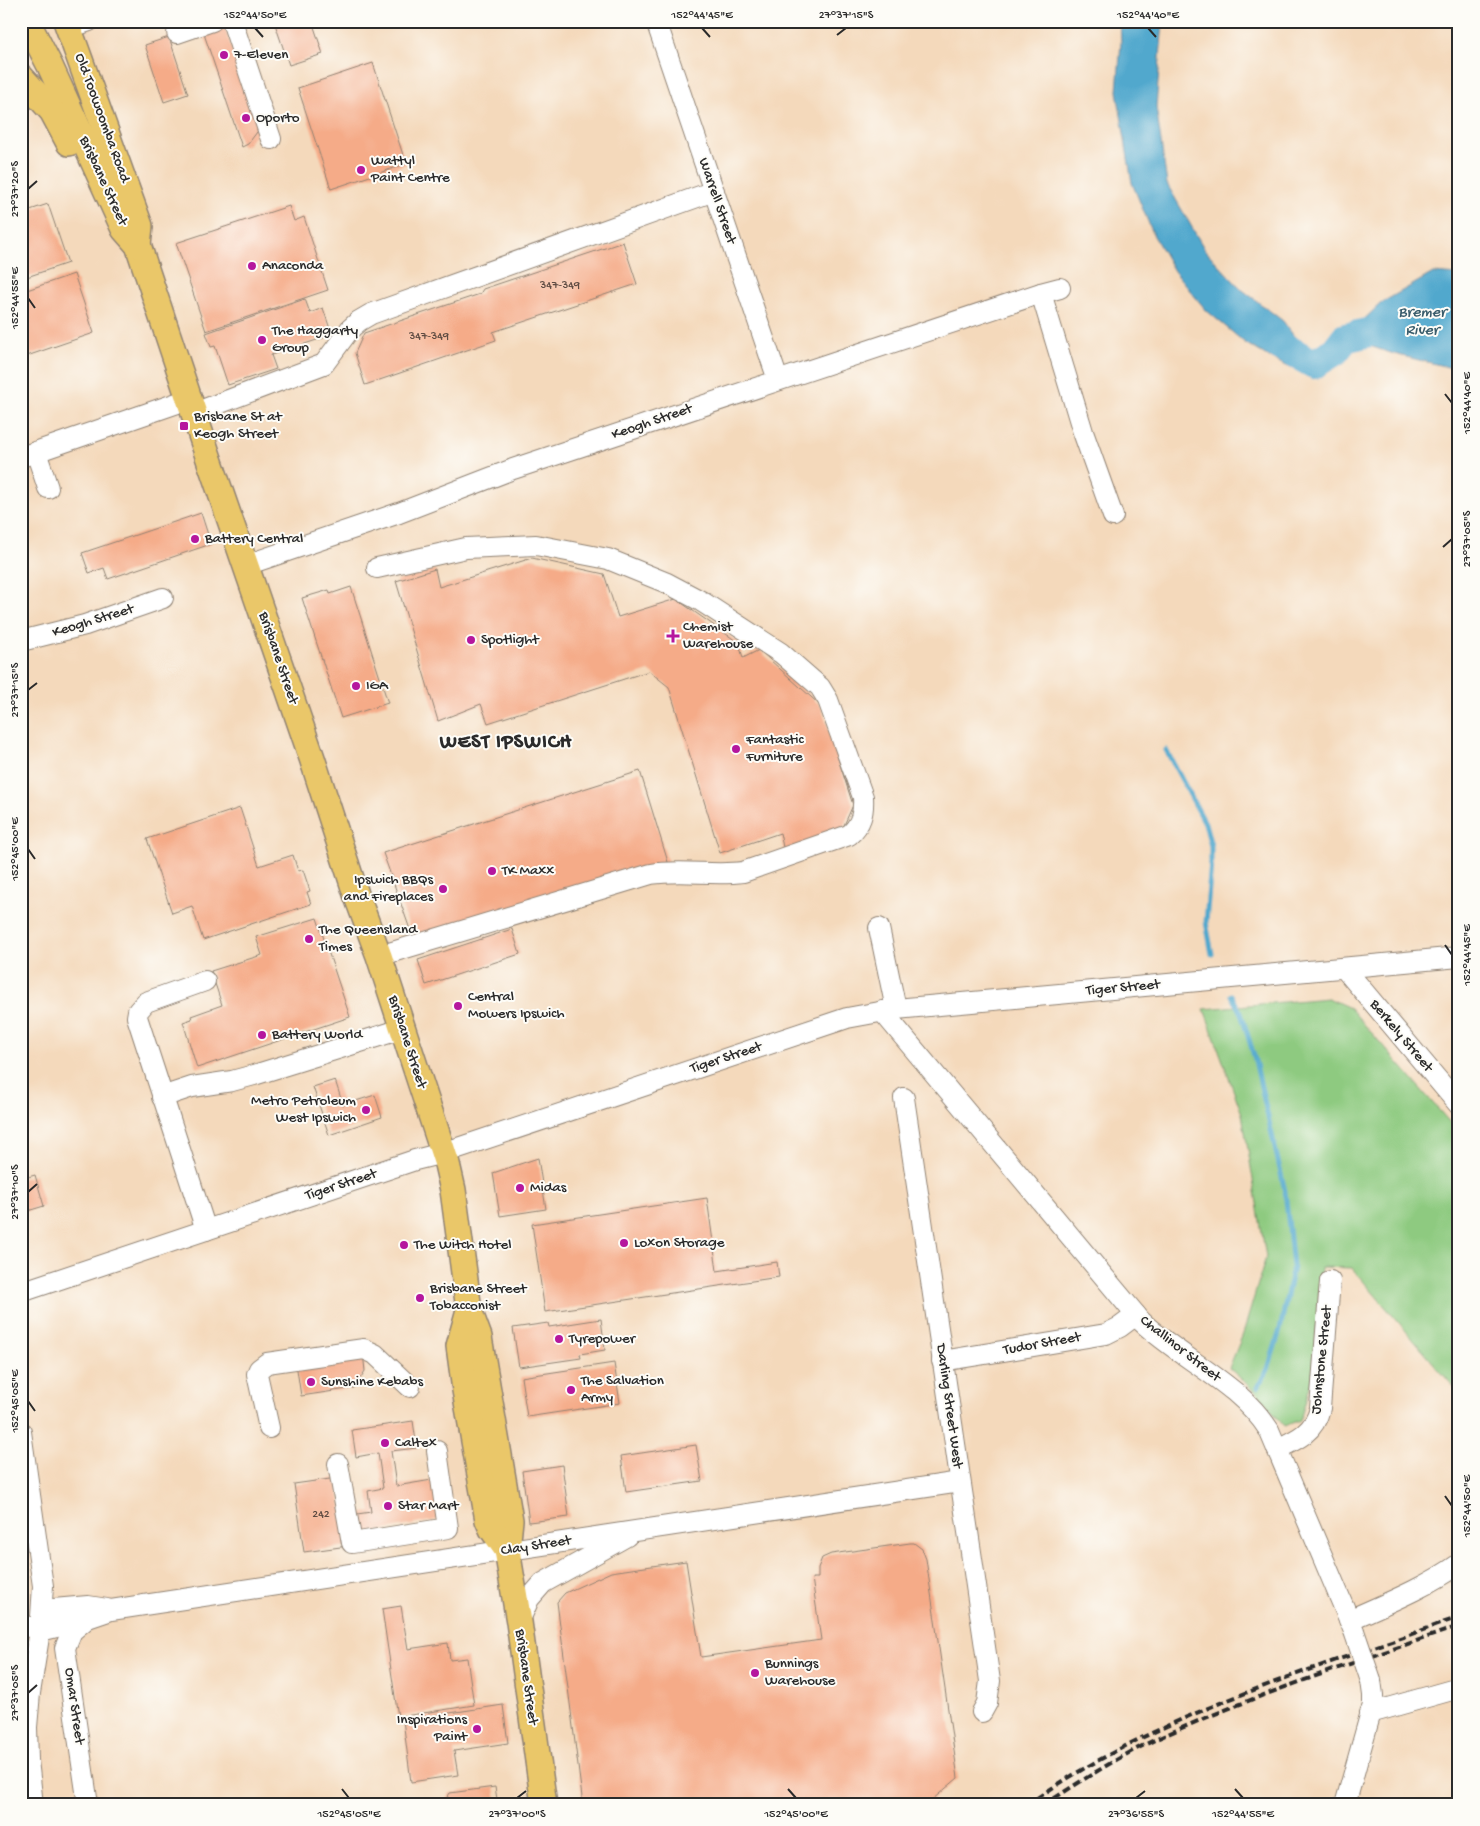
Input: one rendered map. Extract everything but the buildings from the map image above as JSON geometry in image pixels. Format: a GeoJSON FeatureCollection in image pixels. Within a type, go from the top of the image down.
{"type":"FeatureCollection","features":[{"type":"Feature","properties":{"kind":"main road"},"geometry":{"type":"LineString","coordinates":[[27,34],[45,26],[75,24]]}},
{"type":"Feature","properties":{"kind":"main road","name":"Old Toowoomba Road"},"geometry":{"type":"LineString","coordinates":[[75,24],[140,226],[138,245]]}},
{"type":"Feature","properties":{"kind":"main road","name":"Brisbane Street"},"geometry":{"type":"LineString","coordinates":[[27,34],[99,173],[124,229],[138,245],[356,894],[379,956],[454,1190],[469,1310],[479,1337],[510,1520],[507,1550],[519,1622],[544,1805]]}},
{"type":"Feature","properties":{"kind":"main road"},"geometry":{"type":"LineString","coordinates":[[21,77],[52,112],[72,147],[99,173]]}},
{"type":"Feature","properties":{"kind":"street"},"geometry":{"type":"LineString","coordinates":[[177,32],[212,21]]}},
{"type":"Feature","properties":{"kind":"street"},"geometry":{"type":"LineString","coordinates":[[232,21],[271,140]]}},
{"type":"Feature","properties":{"kind":"street","name":"Warrell Street"},"geometry":{"type":"LineString","coordinates":[[656,21],[778,380]]}},
{"type":"Feature","properties":{"kind":"street"},"geometry":{"type":"LineString","coordinates":[[48,488],[29,455],[324,364],[350,329],[371,314],[714,191]]}},
{"type":"Feature","properties":{"kind":"street","name":"Keogh Street"},"geometry":{"type":"LineString","coordinates":[[246,565],[399,513],[513,469],[1040,293],[1060,288]]}},
{"type":"Feature","properties":{"kind":"street"},"geometry":{"type":"LineString","coordinates":[[1040,293],[1083,432],[1113,516]]}},
{"type":"Feature","properties":{"kind":"street"},"geometry":{"type":"LineString","coordinates":[[377,568],[466,548],[536,546],[608,559],[667,583],[701,601],[781,653],[820,687],[828,700],[864,806],[860,823],[849,835],[840,840],[743,872],[733,873],[696,866],[651,874],[379,956]]}},
{"type":"Feature","properties":{"kind":"street","name":"Keogh Street"},"geometry":{"type":"LineString","coordinates":[[21,641],[85,625],[163,598]]}},
{"type":"Feature","properties":{"kind":"street"},"geometry":{"type":"LineString","coordinates":[[879,928],[889,1010]]}},
{"type":"Feature","properties":{"kind":"street","name":"Tiger Street"},"geometry":{"type":"LineString","coordinates":[[21,1292],[847,1018],[889,1010],[1459,957]]}},
{"type":"Feature","properties":{"kind":"street","name":"Berkely Street"},"geometry":{"type":"LineString","coordinates":[[1344,968],[1459,1104]]}},
{"type":"Feature","properties":{"kind":"street"},"geometry":{"type":"LineString","coordinates":[[205,981],[146,1002],[138,1011],[138,1017],[175,1138],[206,1230]]}},
{"type":"Feature","properties":{"kind":"street","name":"Challinor Street"},"geometry":{"type":"LineString","coordinates":[[889,1010],[1136,1315],[1159,1337],[1248,1403],[1269,1430],[1351,1626],[1371,1681],[1373,1696],[1370,1713],[1345,1805]]}},
{"type":"Feature","properties":{"kind":"street"},"geometry":{"type":"LineString","coordinates":[[162,1097],[192,1087],[232,1081],[254,1075],[402,1029]]}},
{"type":"Feature","properties":{"kind":"street","name":"Darling Street West"},"geometry":{"type":"LineString","coordinates":[[904,1098],[990,1681],[987,1703],[982,1712]]}},
{"type":"Feature","properties":{"kind":"street","name":"Johnstone Street"},"geometry":{"type":"LineString","coordinates":[[1277,1449],[1302,1437],[1313,1426],[1317,1418],[1320,1408],[1330,1281]]}},
{"type":"Feature","properties":{"kind":"street","name":"Tudor Street"},"geometry":{"type":"LineString","coordinates":[[942,1362],[1106,1334],[1120,1327],[1136,1315]]}},
{"type":"Feature","properties":{"kind":"street"},"geometry":{"type":"LineString","coordinates":[[269,1428],[257,1374],[259,1369],[267,1363],[364,1349],[375,1354],[410,1387]]}},
{"type":"Feature","properties":{"kind":"street"},"geometry":{"type":"LineString","coordinates":[[21,1432],[42,1574],[28,1720],[28,1760],[33,1805]]}},
{"type":"Feature","properties":{"kind":"street"},"geometry":{"type":"LineString","coordinates":[[338,1464],[352,1544],[448,1528],[437,1451]]}},
{"type":"Feature","properties":{"kind":"street","name":"Clay Street"},"geometry":{"type":"LineString","coordinates":[[36,1623],[73,1624],[111,1610],[960,1482]]}},
{"type":"Feature","properties":{"kind":"street"},"geometry":{"type":"LineString","coordinates":[[519,1622],[529,1600],[540,1585],[635,1531]]}},
{"type":"Feature","properties":{"kind":"street"},"geometry":{"type":"LineString","coordinates":[[1351,1626],[1439,1578],[1459,1564]]}},
{"type":"Feature","properties":{"kind":"street","name":"Clay Street"},"geometry":{"type":"LineString","coordinates":[[36,1623],[88,1606],[111,1610]]}},
{"type":"Feature","properties":{"kind":"street","name":"Omar Street"},"geometry":{"type":"LineString","coordinates":[[88,1805],[65,1648],[72,1631],[91,1617]]}},
{"type":"Feature","properties":{"kind":"street"},"geometry":{"type":"LineString","coordinates":[[1370,1713],[1459,1688]]}},
{"type":"Feature","properties":{"kind":"green space"},"geometry":{"type":"Polygon","coordinates":[[[1328,998],[1350,1008],[1459,1133],[1459,1393],[1352,1268],[1321,1267],[1313,1376],[1300,1420],[1284,1426],[1258,1394],[1229,1368],[1243,1334],[1266,1257],[1242,1114],[1204,1009],[1328,998]]]}},
{"type":"Feature","properties":{"kind":"water"},"geometry":{"type":"Polygon","coordinates":[[[1120,21],[1163,21],[1156,107],[1167,184],[1205,250],[1240,288],[1283,321],[1314,364],[1293,369],[1245,343],[1206,310],[1174,271],[1154,236],[1132,183],[1117,91],[1121,43],[1120,21]]]}},
{"type":"Feature","properties":{"kind":"water","name":"Bremer River"},"geometry":{"type":"Polygon","coordinates":[[[1433,273],[1459,275],[1459,372],[1448,367],[1394,354],[1345,338],[1381,303],[1433,273]]]}},
{"type":"Feature","properties":{"kind":"waterway","name":"Bremer River"},"geometry":{"type":"LineString","coordinates":[[1278,344],[1314,364],[1335,351],[1345,338],[1387,328],[1435,328],[1459,339]]}},
{"type":"Feature","properties":{"kind":"waterway"},"geometry":{"type":"LineString","coordinates":[[1166,750],[1205,823],[1211,846],[1206,922],[1212,954]]}},
{"type":"Feature","properties":{"kind":"waterway"},"geometry":{"type":"LineString","coordinates":[[1231,995],[1241,1013],[1254,1056],[1285,1191],[1293,1266],[1280,1330],[1268,1369],[1258,1387]]}},
{"type":"Feature","properties":{"kind":"railway"},"geometry":{"type":"LineString","coordinates":[[1027,1805],[1077,1772],[1129,1744],[1182,1719],[1291,1676],[1459,1617]]}},
{"type":"Feature","properties":{"kind":"railway"},"geometry":{"type":"LineString","coordinates":[[1044,1805],[1129,1753],[1196,1722],[1308,1679],[1459,1626]]}},
{"type":"Feature","properties":{"kind":"place","name":"7-Eleven"},"geometry":{"type":"Point","coordinates":[224,55]}},
{"type":"Feature","properties":{"kind":"place","name":"Oporto"},"geometry":{"type":"Point","coordinates":[246,118]}},
{"type":"Feature","properties":{"kind":"place","name":"Wattyl Paint Centre"},"geometry":{"type":"Point","coordinates":[361,170]}},
{"type":"Feature","properties":{"kind":"place","name":"Anaconda"},"geometry":{"type":"Point","coordinates":[252,266]}},
{"type":"Feature","properties":{"kind":"place","name":"The Haggarty Group"},"geometry":{"type":"Point","coordinates":[262,340]}},
{"type":"Feature","properties":{"kind":"place","name":"Brisbane St at Keogh Street"},"geometry":{"type":"Point","coordinates":[184,426]}},
{"type":"Feature","properties":{"kind":"place","name":"Battery Central"},"geometry":{"type":"Point","coordinates":[195,539]}},
{"type":"Feature","properties":{"kind":"place","name":"Chemist Warehouse"},"geometry":{"type":"Point","coordinates":[673,636]}},
{"type":"Feature","properties":{"kind":"place","name":"Spotlight"},"geometry":{"type":"Point","coordinates":[471,640]}},
{"type":"Feature","properties":{"kind":"place","name":"IGA"},"geometry":{"type":"Point","coordinates":[356,686]}},
{"type":"Feature","properties":{"kind":"place","name":"Fantastic Furniture"},"geometry":{"type":"Point","coordinates":[736,749]}},
{"type":"Feature","properties":{"kind":"place","name":"TK Maxx"},"geometry":{"type":"Point","coordinates":[492,871]}},
{"type":"Feature","properties":{"kind":"place","name":"Ipswich BBQs and Fireplaces"},"geometry":{"type":"Point","coordinates":[443,889]}},
{"type":"Feature","properties":{"kind":"place","name":"The Queensland Times"},"geometry":{"type":"Point","coordinates":[309,939]}},
{"type":"Feature","properties":{"kind":"place","name":"Central Mowers Ipswich"},"geometry":{"type":"Point","coordinates":[458,1006]}},
{"type":"Feature","properties":{"kind":"place","name":"Battery World"},"geometry":{"type":"Point","coordinates":[262,1035]}},
{"type":"Feature","properties":{"kind":"place","name":"Metro Petroleum West Ipswich"},"geometry":{"type":"Point","coordinates":[366,1110]}},
{"type":"Feature","properties":{"kind":"place","name":"Midas"},"geometry":{"type":"Point","coordinates":[520,1188]}},
{"type":"Feature","properties":{"kind":"place","name":"Loxon Storage"},"geometry":{"type":"Point","coordinates":[624,1243]}},
{"type":"Feature","properties":{"kind":"place","name":"The Witch Hotel"},"geometry":{"type":"Point","coordinates":[404,1245]}},
{"type":"Feature","properties":{"kind":"place","name":"Brisbane Street Tobacconist"},"geometry":{"type":"Point","coordinates":[420,1298]}},
{"type":"Feature","properties":{"kind":"place","name":"Tyrepower"},"geometry":{"type":"Point","coordinates":[559,1339]}},
{"type":"Feature","properties":{"kind":"place","name":"Sunshine Kebabs"},"geometry":{"type":"Point","coordinates":[311,1382]}},
{"type":"Feature","properties":{"kind":"place","name":"The Salvation Army"},"geometry":{"type":"Point","coordinates":[571,1390]}},
{"type":"Feature","properties":{"kind":"place","name":"Caltex"},"geometry":{"type":"Point","coordinates":[385,1443]}},
{"type":"Feature","properties":{"kind":"place","name":"Star Mart"},"geometry":{"type":"Point","coordinates":[388,1506]}},
{"type":"Feature","properties":{"kind":"place","name":"Bunnings Warehouse"},"geometry":{"type":"Point","coordinates":[755,1673]}},
{"type":"Feature","properties":{"kind":"place","name":"Inspirations Paint"},"geometry":{"type":"Point","coordinates":[477,1729]}},
{"type":"Feature","properties":{"kind":"district","name":"WEST IPSWICH"},"geometry":{"type":"Point","coordinates":[506,743]}}]}
